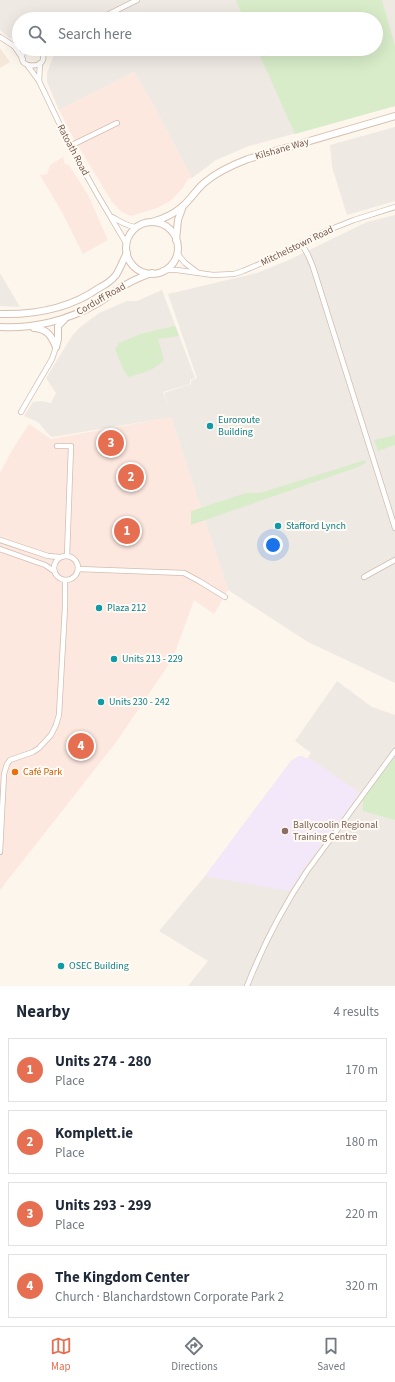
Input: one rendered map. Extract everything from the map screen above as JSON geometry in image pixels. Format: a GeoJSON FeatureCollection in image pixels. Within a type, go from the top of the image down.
{"type":"FeatureCollection","features":[{"type":"Feature","properties":{"kind":"street"},"geometry":{"type":"LineString","coordinates":[[113,12],[137,0]]}},
{"type":"Feature","properties":{"kind":"street"},"geometry":{"type":"LineString","coordinates":[[0,37],[12,44]]}},
{"type":"Feature","properties":{"kind":"street","name":"Ratoath Road"},"geometry":{"type":"LineString","coordinates":[[39,81],[42,56]]}},
{"type":"Feature","properties":{"kind":"street","name":"Ratoath Road"},"geometry":{"type":"LineString","coordinates":[[23,59],[39,81],[70,146],[126,243]]}},
{"type":"Feature","properties":{"kind":"street"},"geometry":{"type":"LineString","coordinates":[[28,66],[34,66],[40,63]]}},
{"type":"Feature","properties":{"kind":"street","name":"Kilshane Way"},"geometry":{"type":"LineString","coordinates":[[152,222],[163,219],[183,206],[204,183],[233,165],[248,159],[395,116]]}},
{"type":"Feature","properties":{"kind":"street"},"geometry":{"type":"LineString","coordinates":[[70,146],[117,123]]}},
{"type":"Feature","properties":{"kind":"street","name":"Kilshane Way"},"geometry":{"type":"LineString","coordinates":[[176,240],[178,220],[183,206]]}},
{"type":"Feature","properties":{"kind":"street","name":"Mitchelstown Road"},"geometry":{"type":"LineString","coordinates":[[163,270],[197,272],[206,275],[221,275],[243,271],[262,264],[326,231],[395,207]]}},
{"type":"Feature","properties":{"kind":"street","name":"Ratoath Road"},"geometry":{"type":"LineString","coordinates":[[111,216],[131,227],[137,227]]}},
{"type":"Feature","properties":{"kind":"street"},"geometry":{"type":"LineString","coordinates":[[152,222],[166,226],[172,231],[176,240],[177,253],[169,266],[163,270],[152,273],[146,272],[138,269],[129,259],[126,253],[126,243],[130,233],[137,227],[144,223],[152,222]]}},
{"type":"Feature","properties":{"kind":"street"},"geometry":{"type":"LineString","coordinates":[[301,243],[313,267],[395,528]]}},
{"type":"Feature","properties":{"kind":"street","name":"Corduff Road"},"geometry":{"type":"LineString","coordinates":[[0,314],[30,314],[46,311],[78,301],[116,276],[126,253]]}},
{"type":"Feature","properties":{"kind":"street"},"geometry":{"type":"LineString","coordinates":[[177,253],[185,263],[197,272]]}},
{"type":"Feature","properties":{"kind":"street","name":"Corduff Road"},"geometry":{"type":"LineString","coordinates":[[0,326],[20,327],[67,318],[100,302],[131,282],[152,273]]}},
{"type":"Feature","properties":{"kind":"street"},"geometry":{"type":"LineString","coordinates":[[21,412],[52,359],[58,339],[58,326],[67,318]]}},
{"type":"Feature","properties":{"kind":"street"},"geometry":{"type":"LineString","coordinates":[[20,327],[42,328],[48,333],[56,347]]}},
{"type":"Feature","properties":{"kind":"street"},"geometry":{"type":"LineString","coordinates":[[57,446],[71,446],[67,556]]}},
{"type":"Feature","properties":{"kind":"street"},"geometry":{"type":"LineString","coordinates":[[0,540],[48,556],[60,558]]}},
{"type":"Feature","properties":{"kind":"street"},"geometry":{"type":"LineString","coordinates":[[0,550],[45,565],[54,571],[58,578],[65,580],[75,576],[78,569],[74,559],[67,556],[60,558],[54,563],[54,571]]}},
{"type":"Feature","properties":{"kind":"street"},"geometry":{"type":"LineString","coordinates":[[364,577],[395,560]]}},
{"type":"Feature","properties":{"kind":"street"},"geometry":{"type":"LineString","coordinates":[[78,569],[184,573],[199,580],[225,597]]}},
{"type":"Feature","properties":{"kind":"street"},"geometry":{"type":"LineString","coordinates":[[0,852],[4,774],[7,764],[13,758],[33,752],[44,745],[56,725],[59,714],[65,607],[65,580]]}},
{"type":"Feature","properties":{"kind":"street"},"geometry":{"type":"LineString","coordinates":[[247,986],[267,939],[294,890],[395,751]]}},
{"type":"Feature","properties":{"kind":"shaded area"},"geometry":{"type":"Polygon","coordinates":[[[0,0],[395,0],[395,106],[249,146],[216,160],[192,178],[134,72],[59,110],[47,82],[47,73],[53,56],[383,56],[383,12],[12,12],[12,39],[0,30],[0,0]]]}},
{"type":"Feature","properties":{"kind":"shaded area"},"geometry":{"type":"Polygon","coordinates":[[[0,48],[10,62],[0,68],[0,48]]]}},
{"type":"Feature","properties":{"kind":"shaded area"},"geometry":{"type":"Polygon","coordinates":[[[134,72],[192,178],[188,179],[182,189],[170,201],[157,208],[131,216],[122,212],[112,202],[74,139],[59,110],[134,72]]]}},
{"type":"Feature","properties":{"kind":"shaded area"},"geometry":{"type":"Polygon","coordinates":[[[395,127],[395,201],[347,215],[332,167],[330,145],[395,127]]]}},
{"type":"Feature","properties":{"kind":"shaded area"},"geometry":{"type":"Polygon","coordinates":[[[63,157],[65,164],[69,165],[88,195],[108,240],[83,254],[62,212],[40,175],[47,174],[50,165],[63,157]]]}},
{"type":"Feature","properties":{"kind":"shaded area"},"geometry":{"type":"Polygon","coordinates":[[[395,215],[395,683],[308,642],[228,590],[171,417],[53,437],[50,436],[38,422],[24,416],[33,402],[42,401],[51,403],[56,393],[46,378],[72,336],[79,328],[99,313],[127,301],[137,301],[162,290],[195,378],[190,380],[190,384],[163,392],[169,409],[164,393],[191,384],[191,381],[197,378],[168,294],[257,273],[291,259],[367,222],[395,215]]]}},
{"type":"Feature","properties":{"kind":"shaded area"},"geometry":{"type":"Polygon","coordinates":[[[0,273],[20,307],[0,306],[0,273]]]}},
{"type":"Feature","properties":{"kind":"shaded area"},"geometry":{"type":"Polygon","coordinates":[[[171,417],[228,590],[214,614],[194,600],[173,658],[117,741],[0,890],[0,473],[11,452],[29,424],[51,439],[171,417]]]}},
{"type":"Feature","properties":{"kind":"shaded area"},"geometry":{"type":"Polygon","coordinates":[[[337,681],[372,707],[395,715],[395,986],[188,986],[208,961],[159,931],[205,876],[291,761],[299,756],[307,759],[311,753],[295,741],[337,681]]]}},
{"type":"Feature","properties":{"kind":"shaded area","name":"Ballycoolin Regional Training Centre"},"geometry":{"type":"Polygon","coordinates":[[[299,756],[306,759],[308,757],[360,793],[304,868],[289,891],[205,876],[291,761],[299,756]]]}},
{"type":"Feature","properties":{"kind":"green space"},"geometry":{"type":"Polygon","coordinates":[[[236,0],[382,0],[395,46],[395,106],[295,134],[260,56],[383,56],[383,12],[241,12],[236,0]]]}},
{"type":"Feature","properties":{"kind":"green space"},"geometry":{"type":"Polygon","coordinates":[[[175,326],[179,336],[158,339],[164,360],[152,369],[129,377],[124,371],[115,349],[119,343],[140,334],[175,326]]]}},
{"type":"Feature","properties":{"kind":"green space"},"geometry":{"type":"Polygon","coordinates":[[[395,435],[395,445],[378,451],[374,440],[395,435]]]}},
{"type":"Feature","properties":{"kind":"green space"},"geometry":{"type":"Polygon","coordinates":[[[365,460],[366,463],[358,467],[191,525],[191,511],[246,493],[260,493],[365,460]]]}},
{"type":"Feature","properties":{"kind":"green space"},"geometry":{"type":"Polygon","coordinates":[[[395,757],[395,820],[363,811],[363,798],[395,757]]]}},
{"type":"Feature","properties":{"kind":"place","name":"Euroroute Building"},"geometry":{"type":"Point","coordinates":[210,426]}},
{"type":"Feature","properties":{"kind":"place","name":"Units 293 - 299"},"geometry":{"type":"Point","coordinates":[111,443]}},
{"type":"Feature","properties":{"kind":"place","name":"Komplett.ie"},"geometry":{"type":"Point","coordinates":[131,477]}},
{"type":"Feature","properties":{"kind":"place","name":"Stafford Lynch"},"geometry":{"type":"Point","coordinates":[278,526]}},
{"type":"Feature","properties":{"kind":"place","name":"Units 274 - 280"},"geometry":{"type":"Point","coordinates":[127,531]}},
{"type":"Feature","properties":{"kind":"place","name":"Plaza 212"},"geometry":{"type":"Point","coordinates":[99,608]}},
{"type":"Feature","properties":{"kind":"place","name":"Units 213 - 229"},"geometry":{"type":"Point","coordinates":[114,659]}},
{"type":"Feature","properties":{"kind":"place","name":"Units 230 - 242"},"geometry":{"type":"Point","coordinates":[101,702]}},
{"type":"Feature","properties":{"kind":"place","name":"The Kingdom Center"},"geometry":{"type":"Point","coordinates":[81,746]}},
{"type":"Feature","properties":{"kind":"place","name":"Café Park"},"geometry":{"type":"Point","coordinates":[15,772]}},
{"type":"Feature","properties":{"kind":"place","name":"Ballycoolin Regional Training Centre"},"geometry":{"type":"Point","coordinates":[285,831]}},
{"type":"Feature","properties":{"kind":"place","name":"OSEC Building"},"geometry":{"type":"Point","coordinates":[61,966]}}]}
